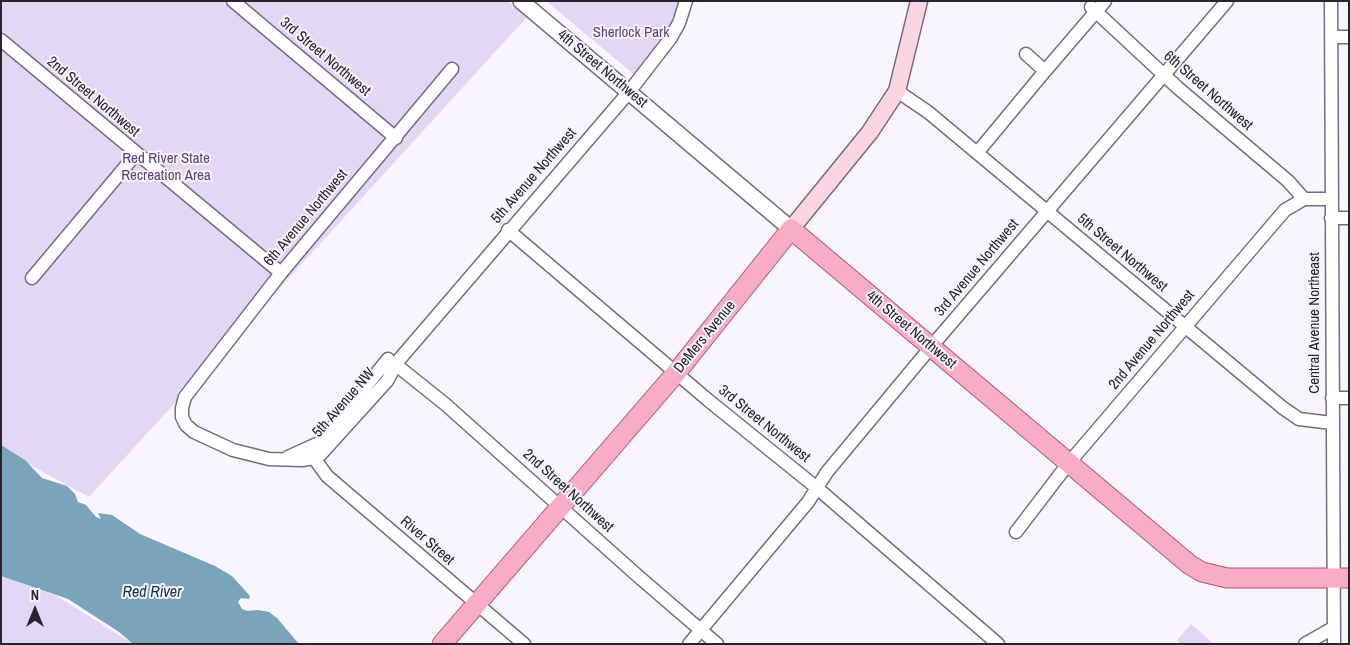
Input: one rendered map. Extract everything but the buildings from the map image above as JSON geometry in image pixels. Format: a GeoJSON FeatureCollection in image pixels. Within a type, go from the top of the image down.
{"type":"FeatureCollection","features":[{"type":"Feature","properties":{"kind":"main road","name":"DeMers Avenue"},"geometry":{"type":"LineString","coordinates":[[446,640],[676,373],[870,132],[897,91],[919,1]]}},
{"type":"Feature","properties":{"kind":"main road","name":"4th Street Northwest"},"geometry":{"type":"LineString","coordinates":[[791,229],[1068,464],[1202,572],[1227,578],[1341,578]]}},
{"type":"Feature","properties":{"kind":"street","name":"3rd Street Northwest"},"geometry":{"type":"LineString","coordinates":[[233,1],[396,138]]}},
{"type":"Feature","properties":{"kind":"street","name":"4th Street Northwest"},"geometry":{"type":"LineString","coordinates":[[521,1],[791,229]]}},
{"type":"Feature","properties":{"kind":"street","name":"5th Avenue Northwest"},"geometry":{"type":"LineString","coordinates":[[392,362],[629,92],[670,39],[679,23],[686,1]]}},
{"type":"Feature","properties":{"kind":"street"},"geometry":{"type":"LineString","coordinates":[[976,152],[1045,72],[1093,9],[1105,1]]}},
{"type":"Feature","properties":{"kind":"street","name":"3rd Avenue Northwest"},"geometry":{"type":"LineString","coordinates":[[701,630],[817,488],[827,472],[931,347],[1227,1]]}},
{"type":"Feature","properties":{"kind":"street","name":"Central Avenue Northeast"},"geometry":{"type":"LineString","coordinates":[[1331,1],[1332,424],[1341,578],[1333,628],[1334,644]]}},
{"type":"Feature","properties":{"kind":"street","name":"6th Street Northwest"},"geometry":{"type":"LineString","coordinates":[[1093,9],[1164,75],[1288,180],[1304,199]]}},
{"type":"Feature","properties":{"kind":"street"},"geometry":{"type":"LineString","coordinates":[[1331,38],[1349,38]]}},
{"type":"Feature","properties":{"kind":"street","name":"2nd Street Northwest"},"geometry":{"type":"LineString","coordinates":[[1,40],[280,273]]}},
{"type":"Feature","properties":{"kind":"street"},"geometry":{"type":"LineString","coordinates":[[1026,54],[1045,72]]}},
{"type":"Feature","properties":{"kind":"street","name":"6th Avenue Northwest"},"geometry":{"type":"LineString","coordinates":[[281,459],[254,456],[234,450],[194,432],[186,425],[182,417],[183,403],[189,392],[280,273],[396,138],[452,68]]}},
{"type":"Feature","properties":{"kind":"street","name":"5th Street Northwest"},"geometry":{"type":"LineString","coordinates":[[897,91],[928,112],[1292,416],[1306,421],[1332,424]]}},
{"type":"Feature","properties":{"kind":"street"},"geometry":{"type":"LineString","coordinates":[[32,278],[136,154]]}},
{"type":"Feature","properties":{"kind":"street"},"geometry":{"type":"LineString","coordinates":[[1304,199],[1331,199]]}},
{"type":"Feature","properties":{"kind":"street","name":"2nd Avenue Northwest"},"geometry":{"type":"LineString","coordinates":[[1016,532],[1068,464],[1277,218],[1294,204],[1304,199]]}},
{"type":"Feature","properties":{"kind":"street"},"geometry":{"type":"LineString","coordinates":[[1331,218],[1349,218]]}},
{"type":"Feature","properties":{"kind":"street","name":"3rd Street Northwest"},"geometry":{"type":"LineString","coordinates":[[508,230],[676,373],[817,488],[998,644]]}},
{"type":"Feature","properties":{"kind":"street"},"geometry":{"type":"LineString","coordinates":[[281,459],[321,442],[392,362]]}},
{"type":"Feature","properties":{"kind":"street","name":"2nd Street Northwest"},"geometry":{"type":"LineString","coordinates":[[392,362],[445,404],[562,506],[638,577],[717,644]]}},
{"type":"Feature","properties":{"kind":"street","name":"5th Avenue NW"},"geometry":{"type":"LineString","coordinates":[[314,458],[330,445],[386,381],[392,362]]}},
{"type":"Feature","properties":{"kind":"street"},"geometry":{"type":"LineString","coordinates":[[1332,398],[1349,398]]}},
{"type":"Feature","properties":{"kind":"street"},"geometry":{"type":"LineString","coordinates":[[281,459],[314,458]]}},
{"type":"Feature","properties":{"kind":"street","name":"River Street"},"geometry":{"type":"LineString","coordinates":[[314,458],[327,476],[524,644]]}},
{"type":"Feature","properties":{"kind":"street"},"geometry":{"type":"LineString","coordinates":[[1305,644],[1333,628]]}},
{"type":"Feature","properties":{"kind":"street"},"geometry":{"type":"LineString","coordinates":[[689,644],[701,630]]}},
{"type":"Feature","properties":{"kind":"green space","name":"Red River State Recreation Area"},"geometry":{"type":"Polygon","coordinates":[[[1,1],[508,1],[527,17],[89,497],[1,449],[1,1]]]}},
{"type":"Feature","properties":{"kind":"green space","name":"Sherlock Park"},"geometry":{"type":"Polygon","coordinates":[[[546,1],[686,1],[679,23],[637,77],[546,1]]]}},
{"type":"Feature","properties":{"kind":"green space"},"geometry":{"type":"Polygon","coordinates":[[[1,576],[57,596],[133,644],[1,644],[1,576]]]}},
{"type":"Feature","properties":{"kind":"green space"},"geometry":{"type":"Polygon","coordinates":[[[1191,624],[1214,644],[1181,644],[1177,640],[1191,624]]]}},
{"type":"Feature","properties":{"kind":"water","name":"Red River"},"geometry":{"type":"Polygon","coordinates":[[[1,445],[25,460],[42,478],[67,486],[75,494],[78,502],[86,505],[96,517],[101,519],[98,513],[112,515],[140,534],[215,566],[232,576],[250,596],[249,599],[241,598],[238,602],[242,609],[269,612],[277,618],[299,644],[133,644],[119,632],[68,599],[1,576],[1,445]]]}}]}
